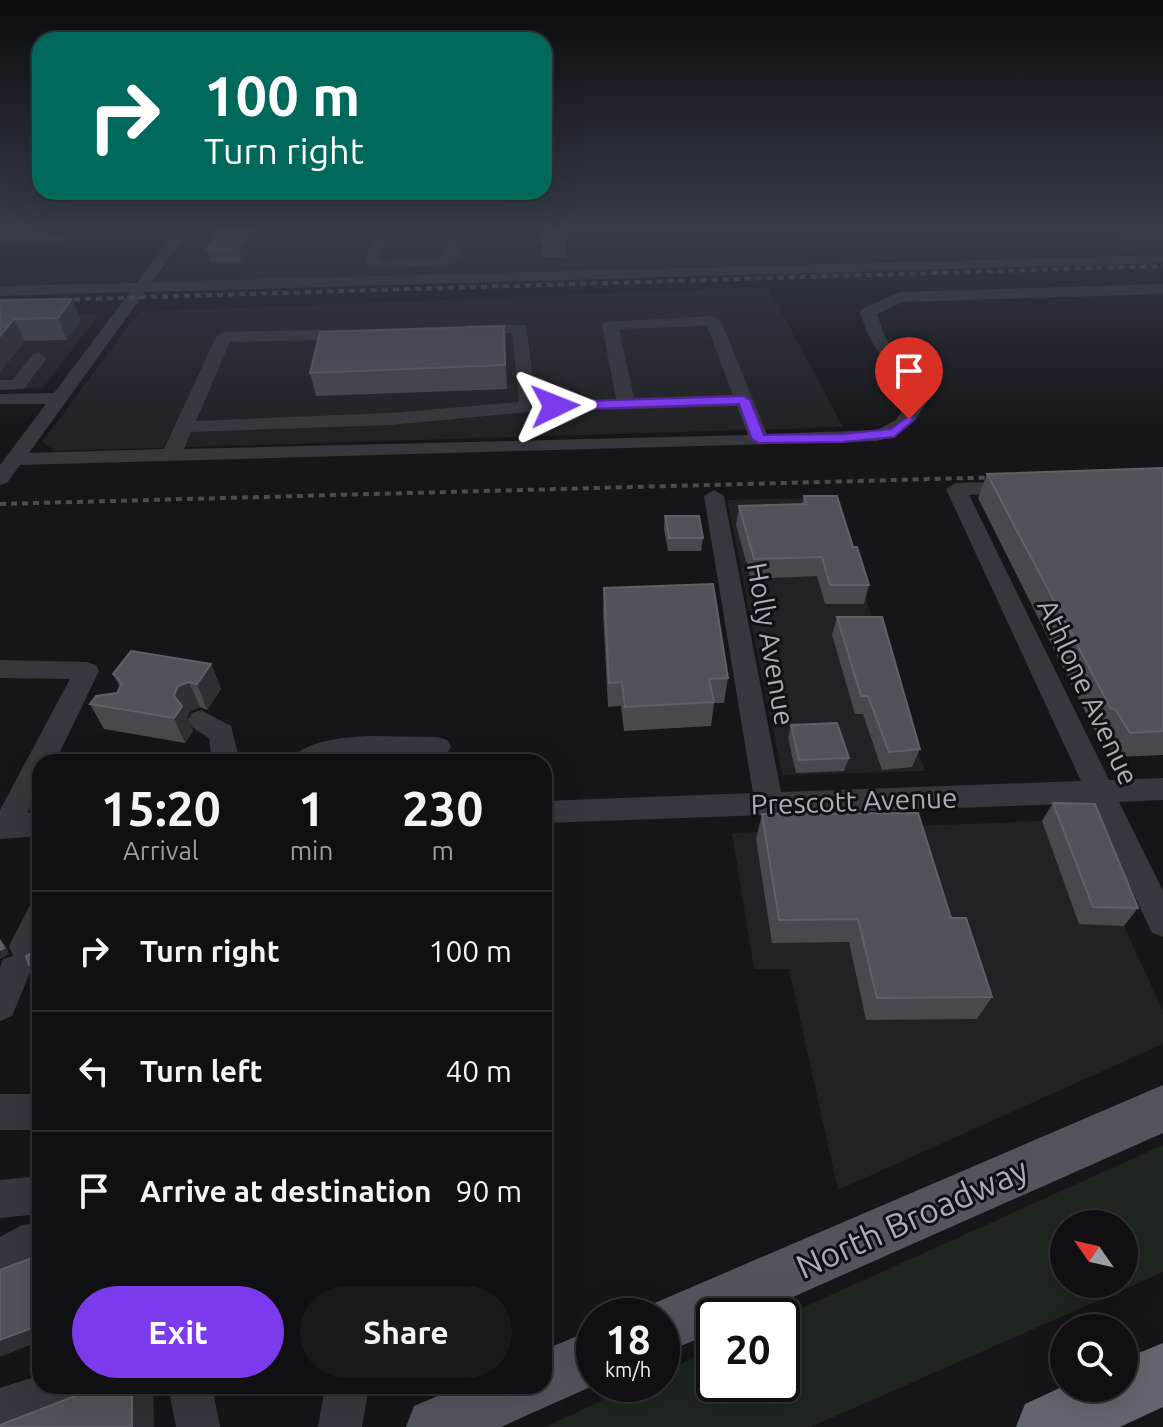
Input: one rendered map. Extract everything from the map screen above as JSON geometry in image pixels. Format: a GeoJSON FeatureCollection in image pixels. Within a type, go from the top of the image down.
{"type":"FeatureCollection","features":[{"type":"Feature","properties":{"kind":"highway"},"geometry":{"type":"LineString","coordinates":[[1048,1427],[1163,1374]]}},
{"type":"Feature","properties":{"kind":"main road","name":"North Broadway"},"geometry":{"type":"LineString","coordinates":[[680,1319],[1163,1109]]}},
{"type":"Feature","properties":{"kind":"main road"},"geometry":{"type":"LineString","coordinates":[[552,1375],[576,1365]]}},
{"type":"Feature","properties":{"kind":"main road"},"geometry":{"type":"LineString","coordinates":[[435,1427],[510,1394]]}},
{"type":"Feature","properties":{"kind":"street"},"geometry":{"type":"LineString","coordinates":[[0,479],[133,297]]}},
{"type":"Feature","properties":{"kind":"street"},"geometry":{"type":"LineString","coordinates":[[15,459],[843,438],[894,433],[909,419],[917,403],[876,335],[868,312],[900,297],[913,297]]}},
{"type":"Feature","properties":{"kind":"street"},"geometry":{"type":"LineString","coordinates":[[626,404],[610,325],[713,321],[759,439]]}},
{"type":"Feature","properties":{"kind":"street"},"geometry":{"type":"LineString","coordinates":[[458,330],[520,328],[528,407]]}},
{"type":"Feature","properties":{"kind":"street"},"geometry":{"type":"LineString","coordinates":[[172,454],[224,337],[381,333]]}},
{"type":"Feature","properties":{"kind":"street"},"geometry":{"type":"LineString","coordinates":[[0,385],[18,385],[39,358]]}},
{"type":"Feature","properties":{"kind":"street"},"geometry":{"type":"LineString","coordinates":[[0,399],[60,398]]}},
{"type":"Feature","properties":{"kind":"street"},"geometry":{"type":"LineString","coordinates":[[184,427],[390,419],[528,407],[744,400]]}},
{"type":"Feature","properties":{"kind":"street","name":"Athlone Avenue"},"geometry":{"type":"LineString","coordinates":[[1036,486],[956,489],[1163,923]]}},
{"type":"Feature","properties":{"kind":"street","name":"Holly Avenue"},"geometry":{"type":"LineString","coordinates":[[714,496],[769,804]]}},
{"type":"Feature","properties":{"kind":"street"},"geometry":{"type":"LineString","coordinates":[[0,669],[87,671],[81,709],[47,754]]}},
{"type":"Feature","properties":{"kind":"street"},"geometry":{"type":"LineString","coordinates":[[201,720],[222,733],[225,754]]}},
{"type":"Feature","properties":{"kind":"street"},"geometry":{"type":"LineString","coordinates":[[317,754],[342,747],[438,743]]}},
{"type":"Feature","properties":{"kind":"street"},"geometry":{"type":"LineString","coordinates":[[3,826],[32,777]]}},
{"type":"Feature","properties":{"kind":"street","name":"Prescott Avenue"},"geometry":{"type":"LineString","coordinates":[[552,812],[1163,789]]}},
{"type":"Feature","properties":{"kind":"street"},"geometry":{"type":"LineString","coordinates":[[3,826],[32,824]]}},
{"type":"Feature","properties":{"kind":"street"},"geometry":{"type":"LineString","coordinates":[[0,1005],[32,933]]}},
{"type":"Feature","properties":{"kind":"street"},"geometry":{"type":"LineString","coordinates":[[0,1112],[32,1111]]}},
{"type":"Feature","properties":{"kind":"street"},"geometry":{"type":"LineString","coordinates":[[0,1199],[32,1196]]}},
{"type":"Feature","properties":{"kind":"street"},"geometry":{"type":"LineString","coordinates":[[0,1261],[22,1245],[32,1244]]}},
{"type":"Feature","properties":{"kind":"street"},"geometry":{"type":"LineString","coordinates":[[0,1410],[47,1394]]}},
{"type":"Feature","properties":{"kind":"street"},"geometry":{"type":"LineString","coordinates":[[192,1394],[198,1427]]}},
{"type":"Feature","properties":{"kind":"street"},"geometry":{"type":"LineString","coordinates":[[340,1427],[346,1394]]}},
{"type":"Feature","properties":{"kind":"shaded area"},"geometry":{"type":"Polygon","coordinates":[[[527,297],[773,297],[843,427],[55,451],[42,442],[139,312],[527,297]]]}},
{"type":"Feature","properties":{"kind":"shaded area"},"geometry":{"type":"Polygon","coordinates":[[[99,314],[43,388],[0,389],[0,317],[99,314]]]}},
{"type":"Feature","properties":{"kind":"shaded area"},"geometry":{"type":"Polygon","coordinates":[[[831,498],[925,771],[782,775],[727,500],[831,498]]]}},
{"type":"Feature","properties":{"kind":"shaded area"},"geometry":{"type":"Polygon","coordinates":[[[1042,821],[1082,823],[1163,1011],[1163,1044],[838,1190],[789,969],[754,969],[732,833],[1042,821]]]}},
{"type":"Feature","properties":{"kind":"shaded area"},"geometry":{"type":"Polygon","coordinates":[[[1163,1145],[1163,1272],[1138,1283],[1138,1210],[1050,1210],[1050,1298],[1104,1298],[1068,1314],[1050,1314],[1050,1322],[811,1427],[545,1427],[599,1402],[680,1402],[680,1365],[696,1357],[696,1402],[800,1402],[800,1309],[1163,1145]]]}},
{"type":"Feature","properties":{"kind":"building"},"geometry":{"type":"Polygon","coordinates":[[[72,299],[58,318],[14,319],[0,336],[0,300],[72,299]]]}},
{"type":"Feature","properties":{"kind":"building"},"geometry":{"type":"Polygon","coordinates":[[[504,326],[505,365],[310,373],[320,332],[504,326]]]}},
{"type":"Feature","properties":{"kind":"building"},"geometry":{"type":"Polygon","coordinates":[[[1163,468],[1163,731],[1130,733],[1115,709],[1111,709],[987,474],[1163,468]]]}},
{"type":"Feature","properties":{"kind":"building"},"geometry":{"type":"Polygon","coordinates":[[[804,496],[837,496],[869,585],[830,585],[822,557],[754,559],[739,506],[806,504],[804,496]]]}},
{"type":"Feature","properties":{"kind":"building"},"geometry":{"type":"Polygon","coordinates":[[[665,516],[699,516],[703,538],[669,538],[665,516]]]}},
{"type":"Feature","properties":{"kind":"building"},"geometry":{"type":"Polygon","coordinates":[[[713,584],[728,678],[709,679],[714,702],[625,707],[622,682],[609,683],[604,588],[713,584]]]}},
{"type":"Feature","properties":{"kind":"building"},"geometry":{"type":"Polygon","coordinates":[[[837,617],[882,617],[920,749],[889,752],[868,696],[861,696],[837,617]]]}},
{"type":"Feature","properties":{"kind":"building"},"geometry":{"type":"Polygon","coordinates":[[[131,651],[211,664],[197,684],[189,682],[178,686],[174,696],[182,706],[174,718],[90,704],[96,696],[117,693],[122,683],[113,674],[131,651]]]}},
{"type":"Feature","properties":{"kind":"building"},"geometry":{"type":"Polygon","coordinates":[[[837,723],[849,758],[799,760],[791,725],[837,723]]]}},
{"type":"Feature","properties":{"kind":"building"},"geometry":{"type":"Polygon","coordinates":[[[1053,803],[1095,804],[1138,908],[1093,907],[1053,803]]]}},
{"type":"Feature","properties":{"kind":"building"},"geometry":{"type":"Polygon","coordinates":[[[918,813],[951,918],[966,918],[992,997],[877,998],[858,919],[779,920],[762,814],[918,813]]]}},
{"type":"Feature","properties":{"kind":"building"},"geometry":{"type":"Polygon","coordinates":[[[32,953],[32,965],[29,965],[26,956],[32,953]]]}},
{"type":"Feature","properties":{"kind":"building"},"geometry":{"type":"Polygon","coordinates":[[[32,1258],[32,1328],[0,1340],[0,1270],[32,1258]]]}},
{"type":"Feature","properties":{"kind":"building"},"geometry":{"type":"Polygon","coordinates":[[[80,1394],[132,1394],[132,1426],[129,1427],[0,1425],[80,1394]]]}},
{"type":"Feature","properties":{"kind":"railway"},"geometry":{"type":"LineString","coordinates":[[52,300],[163,297]]}},
{"type":"Feature","properties":{"kind":"railway"},"geometry":{"type":"LineString","coordinates":[[0,504],[1007,477]]}},
{"type":"Feature","properties":{"kind":"route"},"geometry":{"type":"LineString","coordinates":[[555,406],[744,400],[759,439],[843,438],[894,433],[909,419]]}}]}
